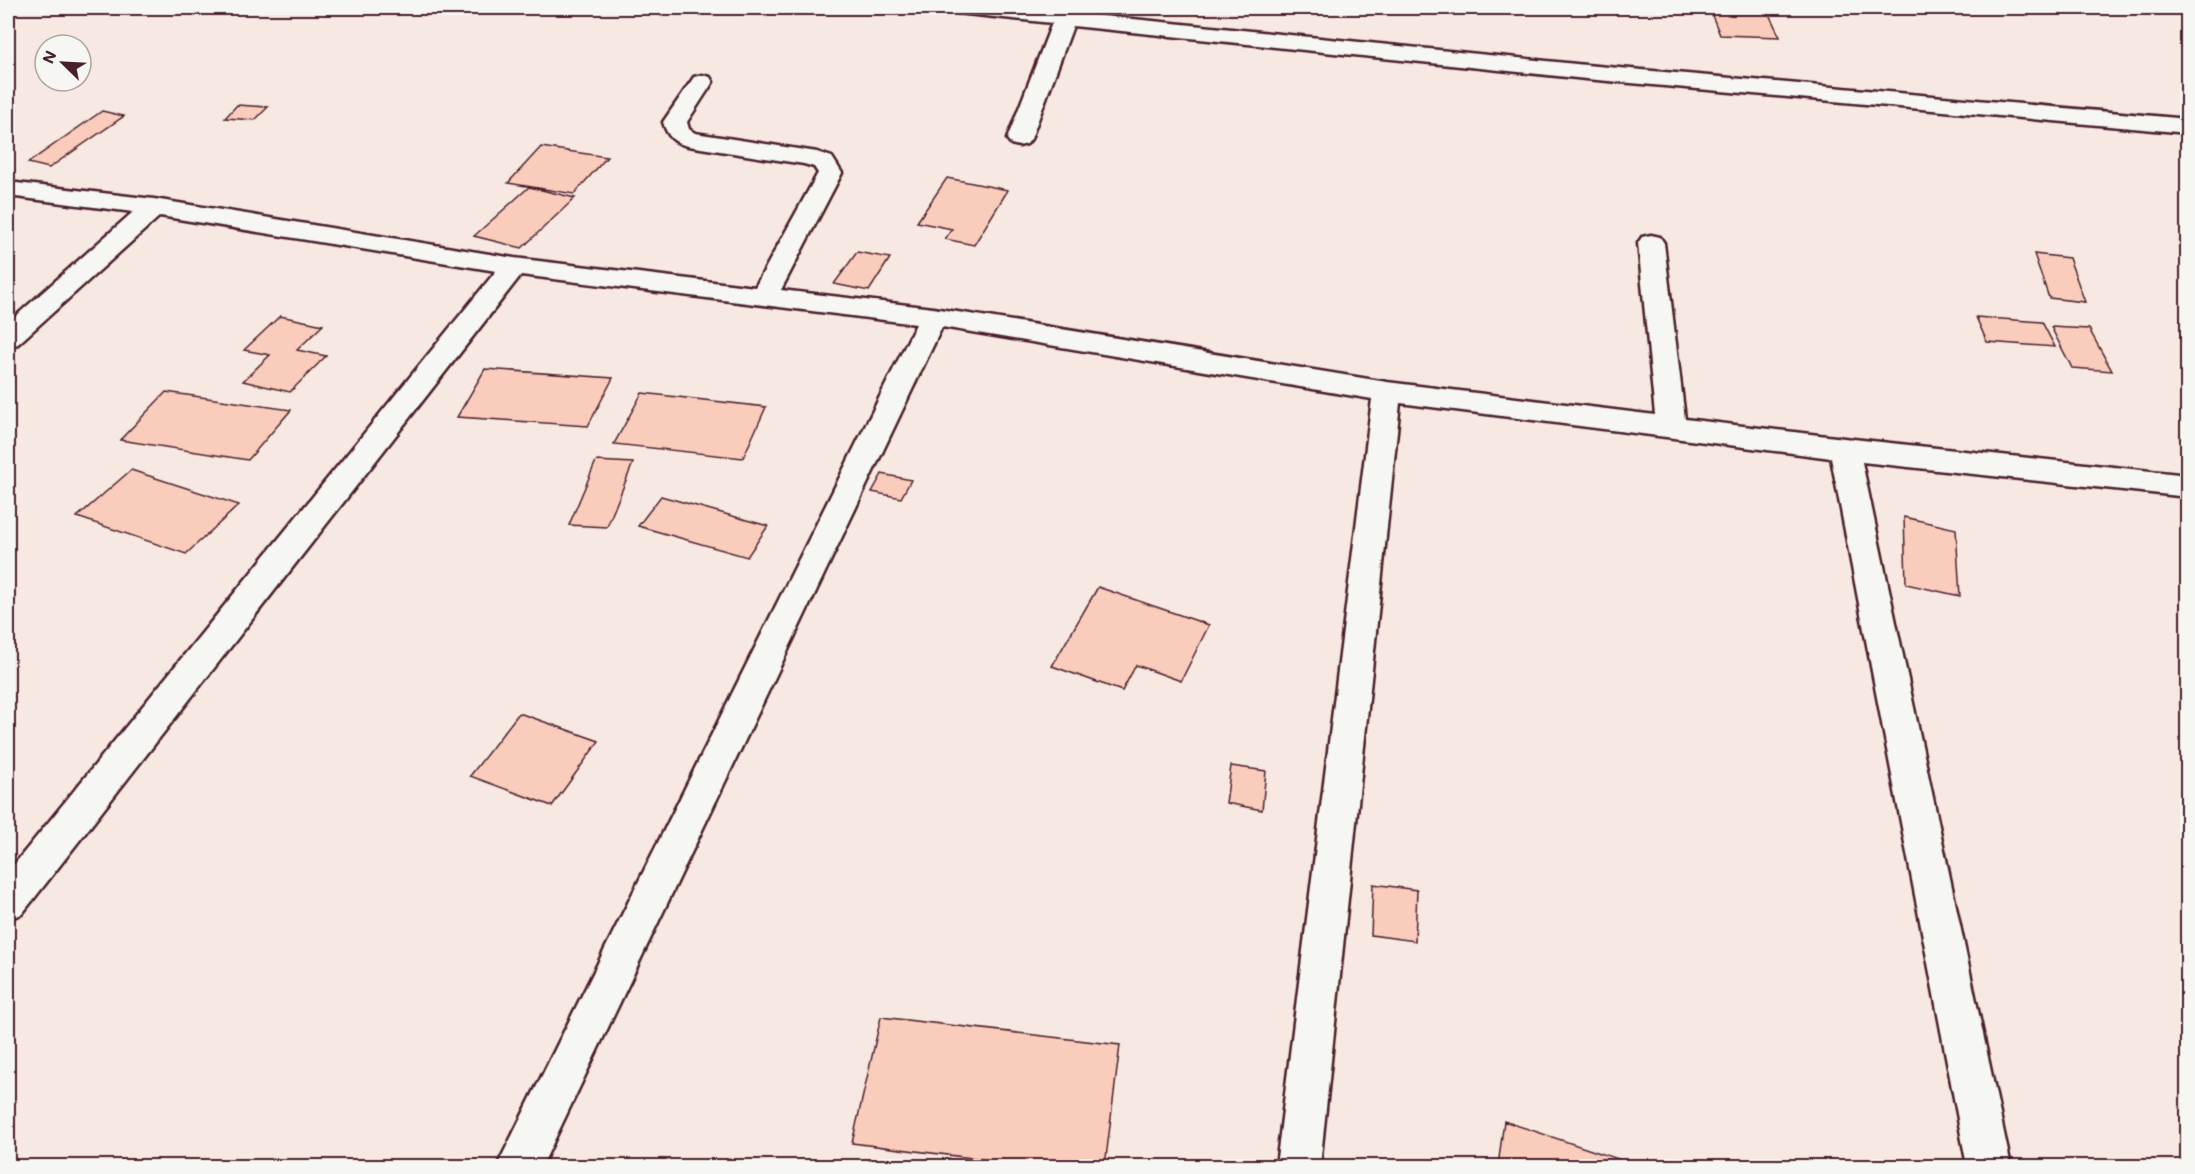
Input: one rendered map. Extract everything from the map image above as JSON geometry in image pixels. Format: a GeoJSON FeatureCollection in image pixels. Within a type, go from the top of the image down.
{"type":"FeatureCollection","features":[{"type":"Feature","properties":{"kind":"street"},"geometry":{"type":"LineString","coordinates":[[966,8],[1586,72],[2187,126]]}},
{"type":"Feature","properties":{"kind":"street"},"geometry":{"type":"LineString","coordinates":[[1019,139],[1065,18]]}},
{"type":"Feature","properties":{"kind":"street"},"geometry":{"type":"LineString","coordinates":[[702,82],[675,122],[678,132],[688,139],[808,157],[823,162],[830,173],[764,296]]}},
{"type":"Feature","properties":{"kind":"street"},"geometry":{"type":"LineString","coordinates":[[8,189],[154,207],[514,266],[933,317],[1388,392],[1844,449],[2187,486]]}},
{"type":"Feature","properties":{"kind":"street"},"geometry":{"type":"LineString","coordinates":[[8,338],[154,207]]}},
{"type":"Feature","properties":{"kind":"street"},"geometry":{"type":"LineString","coordinates":[[1651,243],[1671,428]]}},
{"type":"Feature","properties":{"kind":"street"},"geometry":{"type":"LineString","coordinates":[[8,901],[514,266]]}},
{"type":"Feature","properties":{"kind":"street"},"geometry":{"type":"LineString","coordinates":[[519,1167],[933,317]]}},
{"type":"Feature","properties":{"kind":"street"},"geometry":{"type":"LineString","coordinates":[[1298,1167],[1388,392]]}},
{"type":"Feature","properties":{"kind":"street"},"geometry":{"type":"LineString","coordinates":[[1844,449],[1989,1167]]}},
{"type":"Feature","properties":{"kind":"building"},"geometry":{"type":"Polygon","coordinates":[[[1709,8],[1766,8],[1780,37],[1720,35],[1709,8]]]}},
{"type":"Feature","properties":{"kind":"building"},"geometry":{"type":"Polygon","coordinates":[[[237,105],[268,107],[255,120],[225,118],[237,105]]]}},
{"type":"Feature","properties":{"kind":"building"},"geometry":{"type":"Polygon","coordinates":[[[102,111],[124,116],[49,168],[28,163],[102,111]]]}},
{"type":"Feature","properties":{"kind":"building"},"geometry":{"type":"Polygon","coordinates":[[[541,147],[607,157],[574,194],[508,183],[541,147]]]}},
{"type":"Feature","properties":{"kind":"building"},"geometry":{"type":"Polygon","coordinates":[[[947,178],[1008,190],[974,245],[945,239],[952,229],[917,222],[947,178]]]}},
{"type":"Feature","properties":{"kind":"building"},"geometry":{"type":"Polygon","coordinates":[[[529,187],[575,198],[522,248],[474,236],[529,187]]]}},
{"type":"Feature","properties":{"kind":"building"},"geometry":{"type":"Polygon","coordinates":[[[857,252],[890,258],[869,291],[834,284],[857,252]]]}},
{"type":"Feature","properties":{"kind":"building"},"geometry":{"type":"Polygon","coordinates":[[[2034,254],[2069,258],[2085,302],[2049,298],[2034,254]]]}},
{"type":"Feature","properties":{"kind":"building"},"geometry":{"type":"Polygon","coordinates":[[[280,316],[323,325],[297,350],[326,356],[290,392],[243,381],[270,355],[244,350],[280,316]]]}},
{"type":"Feature","properties":{"kind":"building"},"geometry":{"type":"Polygon","coordinates":[[[1976,317],[2042,322],[2055,347],[1987,342],[1976,317]]]}},
{"type":"Feature","properties":{"kind":"building"},"geometry":{"type":"Polygon","coordinates":[[[2051,327],[2089,329],[2112,371],[2072,368],[2051,327]]]}},
{"type":"Feature","properties":{"kind":"building"},"geometry":{"type":"Polygon","coordinates":[[[485,369],[613,378],[588,426],[457,417],[485,369]]]}},
{"type":"Feature","properties":{"kind":"building"},"geometry":{"type":"Polygon","coordinates":[[[166,392],[291,410],[248,460],[120,440],[166,392]]]}},
{"type":"Feature","properties":{"kind":"building"},"geometry":{"type":"Polygon","coordinates":[[[642,393],[766,407],[743,458],[614,444],[642,393]]]}},
{"type":"Feature","properties":{"kind":"building"},"geometry":{"type":"Polygon","coordinates":[[[596,461],[633,463],[607,527],[569,525],[596,461]]]}},
{"type":"Feature","properties":{"kind":"building"},"geometry":{"type":"Polygon","coordinates":[[[131,470],[239,505],[186,554],[77,517],[131,470]]]}},
{"type":"Feature","properties":{"kind":"building"},"geometry":{"type":"Polygon","coordinates":[[[882,474],[911,480],[901,498],[872,492],[882,474]]]}},
{"type":"Feature","properties":{"kind":"building"},"geometry":{"type":"Polygon","coordinates":[[[661,496],[768,526],[747,557],[638,526],[661,496]]]}},
{"type":"Feature","properties":{"kind":"building"},"geometry":{"type":"Polygon","coordinates":[[[1904,517],[1956,529],[1960,596],[1906,584],[1904,517]]]}},
{"type":"Feature","properties":{"kind":"building"},"geometry":{"type":"Polygon","coordinates":[[[1098,587],[1209,625],[1181,681],[1136,665],[1122,691],[1052,666],[1098,587]]]}},
{"type":"Feature","properties":{"kind":"building"},"geometry":{"type":"Polygon","coordinates":[[[519,713],[599,741],[552,806],[470,776],[519,713]]]}},
{"type":"Feature","properties":{"kind":"building"},"geometry":{"type":"Polygon","coordinates":[[[1231,766],[1266,771],[1262,810],[1226,803],[1231,766]]]}},
{"type":"Feature","properties":{"kind":"building"},"geometry":{"type":"Polygon","coordinates":[[[1373,884],[1417,890],[1415,941],[1371,935],[1373,884]]]}},
{"type":"Feature","properties":{"kind":"building"},"geometry":{"type":"Polygon","coordinates":[[[881,1017],[1120,1045],[1105,1166],[1036,1166],[852,1143],[881,1017]]]}},
{"type":"Feature","properties":{"kind":"building"},"geometry":{"type":"Polygon","coordinates":[[[1504,1121],[1639,1166],[1498,1166],[1504,1121]]]}}]}
